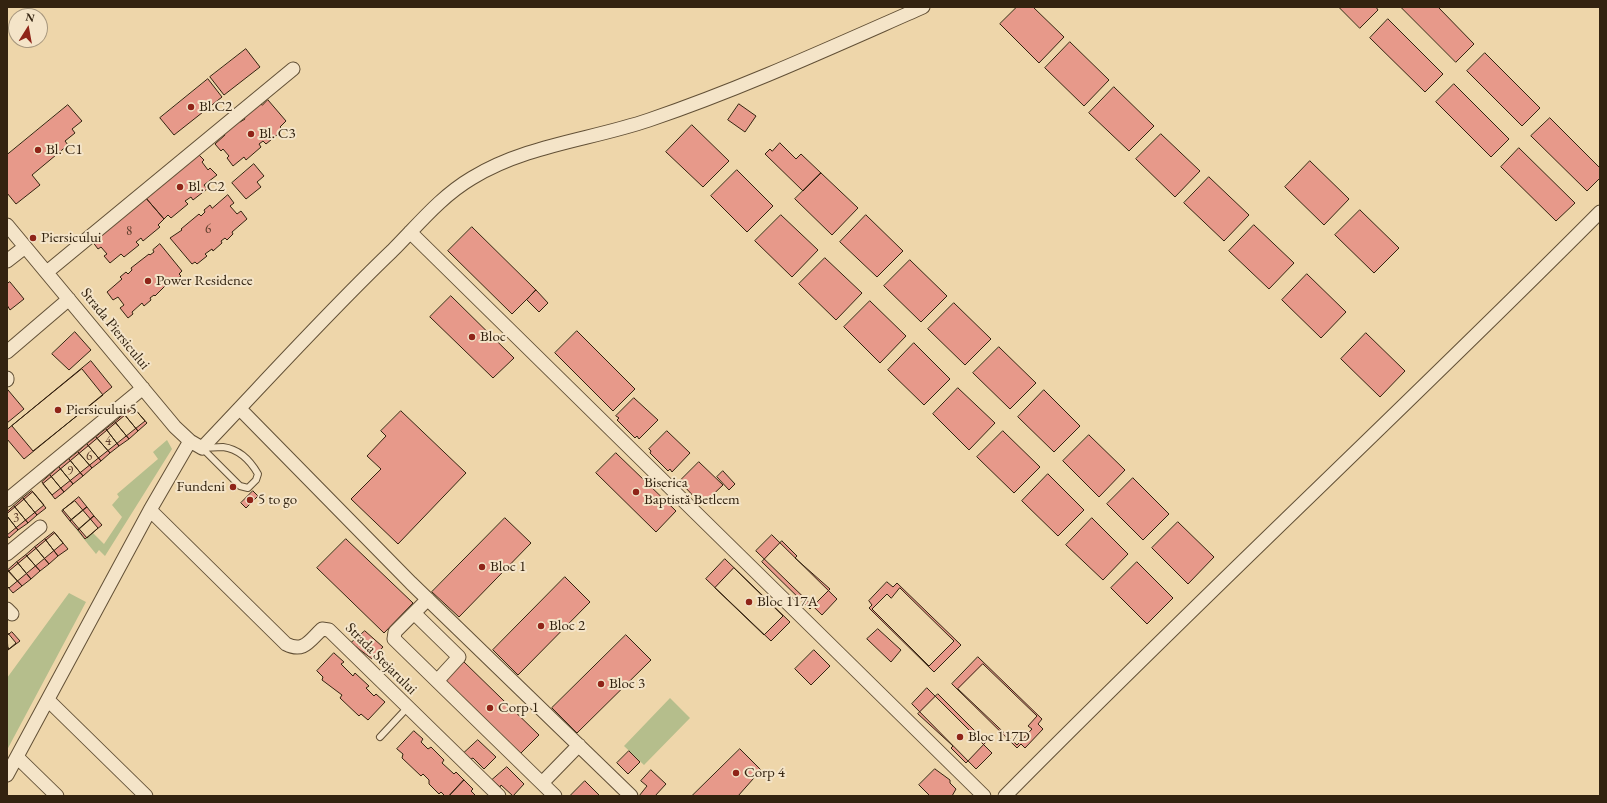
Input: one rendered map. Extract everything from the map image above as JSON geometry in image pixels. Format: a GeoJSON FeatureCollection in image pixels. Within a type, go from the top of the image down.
{"type":"FeatureCollection","features":[{"type":"Feature","properties":{"kind":"street"},"geometry":{"type":"LineString","coordinates":[[202,448],[324,318],[443,198],[472,178],[505,160],[543,148],[618,130],[658,117],[791,65],[923,7]]}},
{"type":"Feature","properties":{"kind":"street"},"geometry":{"type":"LineString","coordinates":[[47,272],[293,69]]}},
{"type":"Feature","properties":{"kind":"street"},"geometry":{"type":"LineString","coordinates":[[1005,796],[1233,569],[1396,413],[1600,212]]}},
{"type":"Feature","properties":{"kind":"street","name":"Strada Piersicului"},"geometry":{"type":"LineString","coordinates":[[7,225],[22,248],[47,272],[175,427],[190,441],[202,448]]}},
{"type":"Feature","properties":{"kind":"street"},"geometry":{"type":"LineString","coordinates":[[410,232],[984,796]]}},
{"type":"Feature","properties":{"kind":"street"},"geometry":{"type":"LineString","coordinates":[[7,261],[22,248]]}},
{"type":"Feature","properties":{"kind":"street"},"geometry":{"type":"LineString","coordinates":[[7,352],[69,299]]}},
{"type":"Feature","properties":{"kind":"street"},"geometry":{"type":"LineString","coordinates":[[7,500],[142,388]]}},
{"type":"Feature","properties":{"kind":"street"},"geometry":{"type":"LineString","coordinates":[[240,409],[428,599],[631,796]]}},
{"type":"Feature","properties":{"kind":"street"},"geometry":{"type":"LineString","coordinates":[[7,775],[150,510],[190,441]]}},
{"type":"Feature","properties":{"kind":"street","name":"Strada Stejarului"},"geometry":{"type":"LineString","coordinates":[[150,510],[286,644],[296,648],[302,648],[322,629],[329,630],[498,796]]}},
{"type":"Feature","properties":{"kind":"street"},"geometry":{"type":"LineString","coordinates":[[7,554],[40,527]]}},
{"type":"Feature","properties":{"kind":"street"},"geometry":{"type":"LineString","coordinates":[[428,599],[395,632],[394,639],[555,796]]}},
{"type":"Feature","properties":{"kind":"street"},"geometry":{"type":"LineString","coordinates":[[414,613],[459,657],[437,681]]}},
{"type":"Feature","properties":{"kind":"street"},"geometry":{"type":"LineString","coordinates":[[48,700],[146,796]]}},
{"type":"Feature","properties":{"kind":"street"},"geometry":{"type":"LineString","coordinates":[[542,783],[579,744]]}},
{"type":"Feature","properties":{"kind":"street"},"geometry":{"type":"LineString","coordinates":[[17,757],[57,796]]}},
{"type":"Feature","properties":{"kind":"lane"},"geometry":{"type":"LineString","coordinates":[[223,447],[239,452],[254,467],[258,474],[256,480],[248,488],[240,486],[202,448],[223,447]]}},
{"type":"Feature","properties":{"kind":"lane"},"geometry":{"type":"LineString","coordinates":[[380,737],[408,707]]}},
{"type":"Feature","properties":{"kind":"green space"},"geometry":{"type":"Polygon","coordinates":[[[167,440],[172,449],[105,556],[99,550],[96,554],[62,512],[85,539],[93,533],[104,544],[122,517],[112,505],[119,497],[117,494],[158,459],[153,452],[167,440]]]}},
{"type":"Feature","properties":{"kind":"green space"},"geometry":{"type":"Polygon","coordinates":[[[69,593],[86,602],[7,750],[7,678],[69,593]]]}},
{"type":"Feature","properties":{"kind":"green space"},"geometry":{"type":"Polygon","coordinates":[[[670,698],[690,718],[644,765],[624,746],[670,698]]]}},
{"type":"Feature","properties":{"kind":"building"},"geometry":{"type":"Polygon","coordinates":[[[1017,7],[1033,7],[1064,37],[1039,63],[1000,24],[1017,7]]]}},
{"type":"Feature","properties":{"kind":"building"},"geometry":{"type":"Polygon","coordinates":[[[1339,7],[1376,7],[1378,10],[1360,28],[1339,7]]]}},
{"type":"Feature","properties":{"kind":"building"},"geometry":{"type":"Polygon","coordinates":[[[1401,7],[1438,7],[1474,44],[1456,62],[1401,7]]]}},
{"type":"Feature","properties":{"kind":"building"},"geometry":{"type":"Polygon","coordinates":[[[1388,19],[1443,74],[1425,92],[1370,38],[1388,19]]]}},
{"type":"Feature","properties":{"kind":"building"},"geometry":{"type":"Polygon","coordinates":[[[1070,42],[1109,80],[1084,106],[1045,68],[1070,42]]]}},
{"type":"Feature","properties":{"kind":"building"},"geometry":{"type":"Polygon","coordinates":[[[246,49],[260,67],[224,95],[210,77],[246,49]]]}},
{"type":"Feature","properties":{"kind":"building"},"geometry":{"type":"Polygon","coordinates":[[[1485,53],[1540,108],[1522,126],[1467,71],[1485,53]]]}},
{"type":"Feature","properties":{"kind":"building","name":"Bl.C2"},"geometry":{"type":"Polygon","coordinates":[[[208,79],[222,97],[174,135],[160,118],[208,79]]]}},
{"type":"Feature","properties":{"kind":"building"},"geometry":{"type":"Polygon","coordinates":[[[1454,84],[1509,139],[1491,157],[1436,102],[1454,84]]]}},
{"type":"Feature","properties":{"kind":"building"},"geometry":{"type":"Polygon","coordinates":[[[1114,87],[1154,126],[1129,151],[1089,113],[1114,87]]]}},
{"type":"Feature","properties":{"kind":"building","name":"Bl. C3"},"geometry":{"type":"Polygon","coordinates":[[[268,100],[286,121],[280,127],[283,130],[266,144],[263,141],[259,144],[261,147],[246,160],[244,157],[233,166],[227,158],[229,156],[223,149],[221,151],[215,144],[225,135],[223,132],[238,120],[240,122],[245,119],[243,116],[260,103],[262,105],[268,100]]]}},
{"type":"Feature","properties":{"kind":"building"},"geometry":{"type":"Polygon","coordinates":[[[739,104],[756,116],[745,132],[728,120],[739,104]]]}},
{"type":"Feature","properties":{"kind":"building","name":"Bl. C1"},"geometry":{"type":"Polygon","coordinates":[[[68,105],[82,121],[72,129],[75,133],[65,141],[68,145],[32,175],[40,185],[16,204],[7,193],[7,155],[68,105]]]}},
{"type":"Feature","properties":{"kind":"building"},"geometry":{"type":"Polygon","coordinates":[[[1550,118],[1600,168],[1600,178],[1587,191],[1531,136],[1550,118]]]}},
{"type":"Feature","properties":{"kind":"building"},"geometry":{"type":"Polygon","coordinates":[[[692,125],[729,161],[703,187],[666,152],[692,125]]]}},
{"type":"Feature","properties":{"kind":"building"},"geometry":{"type":"Polygon","coordinates":[[[1161,134],[1200,171],[1175,197],[1136,159],[1161,134]]]}},
{"type":"Feature","properties":{"kind":"building"},"geometry":{"type":"Polygon","coordinates":[[[780,143],[796,159],[801,154],[821,173],[803,191],[765,154],[770,149],[772,151],[780,143]]]}},
{"type":"Feature","properties":{"kind":"building"},"geometry":{"type":"Polygon","coordinates":[[[1519,148],[1575,203],[1556,221],[1501,167],[1519,148]]]}},
{"type":"Feature","properties":{"kind":"building","name":"Bl. C2"},"geometry":{"type":"Polygon","coordinates":[[[198,154],[204,160],[202,162],[208,170],[210,168],[217,175],[204,185],[207,189],[193,200],[191,197],[185,201],[188,204],[171,218],[168,215],[164,219],[145,197],[198,154]]]}},
{"type":"Feature","properties":{"kind":"building"},"geometry":{"type":"Polygon","coordinates":[[[1310,161],[1349,199],[1324,225],[1285,187],[1310,161]]]}},
{"type":"Feature","properties":{"kind":"building"},"geometry":{"type":"Polygon","coordinates":[[[254,164],[264,176],[257,182],[261,187],[246,199],[232,183],[254,164]]]}},
{"type":"Feature","properties":{"kind":"building"},"geometry":{"type":"Polygon","coordinates":[[[737,170],[773,206],[747,232],[711,196],[737,170]]]}},
{"type":"Feature","properties":{"kind":"building"},"geometry":{"type":"Polygon","coordinates":[[[821,173],[858,208],[832,235],[795,199],[821,173]]]}},
{"type":"Feature","properties":{"kind":"building"},"geometry":{"type":"Polygon","coordinates":[[[1209,177],[1249,215],[1224,241],[1184,203],[1209,177]]]}},
{"type":"Feature","properties":{"kind":"building","name":"Power Residence"},"geometry":{"type":"Polygon","coordinates":[[[228,195],[234,203],[230,206],[237,214],[241,211],[247,219],[232,232],[233,234],[227,240],[225,238],[221,241],[222,243],[213,251],[212,249],[205,254],[207,256],[197,264],[195,262],[192,264],[170,238],[182,230],[181,229],[199,214],[201,216],[205,212],[204,210],[210,205],[212,208],[228,195]]]}},
{"type":"Feature","properties":{"kind":"building"},"geometry":{"type":"Polygon","coordinates":[[[145,197],[164,219],[158,225],[160,227],[143,241],[141,238],[136,242],[139,245],[124,257],[121,254],[110,263],[104,256],[107,254],[101,247],[98,249],[92,241],[145,197]]]}},
{"type":"Feature","properties":{"kind":"building"},"geometry":{"type":"Polygon","coordinates":[[[1360,210],[1399,248],[1374,273],[1335,235],[1360,210]]]}},
{"type":"Feature","properties":{"kind":"building"},"geometry":{"type":"Polygon","coordinates":[[[781,215],[818,250],[792,277],[755,241],[781,215]]]}},
{"type":"Feature","properties":{"kind":"building"},"geometry":{"type":"Polygon","coordinates":[[[866,215],[903,251],[877,277],[840,242],[866,215]]]}},
{"type":"Feature","properties":{"kind":"building"},"geometry":{"type":"Polygon","coordinates":[[[1254,225],[1294,263],[1269,289],[1229,251],[1254,225]]]}},
{"type":"Feature","properties":{"kind":"building"},"geometry":{"type":"Polygon","coordinates":[[[472,227],[536,290],[512,314],[448,251],[472,227]]]}},
{"type":"Feature","properties":{"kind":"building","name":"Power Residence"},"geometry":{"type":"Polygon","coordinates":[[[160,244],[182,271],[179,274],[181,276],[171,284],[169,282],[155,296],[154,295],[150,298],[151,300],[144,306],[142,303],[128,318],[120,308],[124,305],[118,297],[113,300],[107,292],[122,279],[120,277],[126,272],[128,274],[132,270],[131,268],[149,254],[150,255],[154,252],[153,250],[160,244]]]}},
{"type":"Feature","properties":{"kind":"building"},"geometry":{"type":"Polygon","coordinates":[[[825,258],[862,293],[836,320],[799,284],[825,258]]]}},
{"type":"Feature","properties":{"kind":"building"},"geometry":{"type":"Polygon","coordinates":[[[910,260],[947,296],[921,322],[884,286],[910,260]]]}},
{"type":"Feature","properties":{"kind":"building"},"geometry":{"type":"Polygon","coordinates":[[[1307,274],[1346,312],[1321,338],[1282,300],[1307,274]]]}},
{"type":"Feature","properties":{"kind":"building"},"geometry":{"type":"Polygon","coordinates":[[[10,282],[24,299],[10,310],[7,305],[7,284],[10,282]]]}},
{"type":"Feature","properties":{"kind":"building"},"geometry":{"type":"Polygon","coordinates":[[[536,290],[548,303],[539,312],[527,300],[536,290]]]}},
{"type":"Feature","properties":{"kind":"building","name":"Bloc"},"geometry":{"type":"Polygon","coordinates":[[[451,296],[514,358],[493,378],[430,317],[451,296]]]}},
{"type":"Feature","properties":{"kind":"building"},"geometry":{"type":"Polygon","coordinates":[[[870,301],[906,336],[880,363],[844,327],[870,301]]]}},
{"type":"Feature","properties":{"kind":"building"},"geometry":{"type":"Polygon","coordinates":[[[954,303],[991,339],[965,365],[928,329],[954,303]]]}},
{"type":"Feature","properties":{"kind":"building"},"geometry":{"type":"Polygon","coordinates":[[[577,331],[635,389],[613,411],[555,353],[577,331]]]}},
{"type":"Feature","properties":{"kind":"building"},"geometry":{"type":"Polygon","coordinates":[[[75,332],[91,350],[69,370],[52,354],[75,332]]]}},
{"type":"Feature","properties":{"kind":"building"},"geometry":{"type":"Polygon","coordinates":[[[1366,333],[1405,371],[1380,397],[1341,359],[1366,333]]]}},
{"type":"Feature","properties":{"kind":"building"},"geometry":{"type":"Polygon","coordinates":[[[914,343],[950,379],[924,405],[888,370],[914,343]]]}},
{"type":"Feature","properties":{"kind":"building"},"geometry":{"type":"Polygon","coordinates":[[[999,347],[1036,383],[1010,409],[973,373],[999,347]]]}},
{"type":"Feature","properties":{"kind":"building","name":"Piersicului 5"},"geometry":{"type":"Polygon","coordinates":[[[91,361],[112,387],[24,459],[7,439],[7,430],[91,361]]]}},
{"type":"Feature","properties":{"kind":"building","name":"Piersicului 5"},"geometry":{"type":"Polygon","coordinates":[[[82,369],[103,395],[33,451],[12,426],[82,369]]]}},
{"type":"Feature","properties":{"kind":"building"},"geometry":{"type":"Polygon","coordinates":[[[958,388],[995,423],[969,450],[933,414],[958,388]]]}},
{"type":"Feature","properties":{"kind":"building"},"geometry":{"type":"Polygon","coordinates":[[[8,390],[24,409],[7,423],[7,392],[8,390]]]}},
{"type":"Feature","properties":{"kind":"building"},"geometry":{"type":"Polygon","coordinates":[[[1044,390],[1080,426],[1054,452],[1018,417],[1044,390]]]}},
{"type":"Feature","properties":{"kind":"building"},"geometry":{"type":"Polygon","coordinates":[[[634,398],[658,420],[639,439],[637,436],[635,438],[617,420],[619,418],[616,416],[634,398]]]}},
{"type":"Feature","properties":{"kind":"building"},"geometry":{"type":"Polygon","coordinates":[[[133,407],[147,423],[138,431],[124,414],[133,407]]]}},
{"type":"Feature","properties":{"kind":"building"},"geometry":{"type":"Polygon","coordinates":[[[134,408],[145,421],[52,495],[43,484],[134,408]]]}},
{"type":"Feature","properties":{"kind":"building"},"geometry":{"type":"Polygon","coordinates":[[[401,411],[466,473],[398,544],[351,499],[381,469],[367,456],[386,436],[381,431],[401,411]]]}},
{"type":"Feature","properties":{"kind":"building"},"geometry":{"type":"Polygon","coordinates":[[[124,414],[138,431],[129,439],[115,422],[124,414]]]}},
{"type":"Feature","properties":{"kind":"building"},"geometry":{"type":"Polygon","coordinates":[[[115,422],[129,439],[119,446],[106,429],[115,422]]]}},
{"type":"Feature","properties":{"kind":"building"},"geometry":{"type":"Polygon","coordinates":[[[106,429],[119,446],[110,453],[96,437],[106,429]]]}},
{"type":"Feature","properties":{"kind":"building"},"geometry":{"type":"Polygon","coordinates":[[[667,431],[690,453],[672,472],[670,469],[668,471],[650,453],[651,451],[649,449],[667,431]]]}},
{"type":"Feature","properties":{"kind":"building"},"geometry":{"type":"Polygon","coordinates":[[[1003,431],[1040,467],[1014,493],[977,457],[1003,431]]]}},
{"type":"Feature","properties":{"kind":"building"},"geometry":{"type":"Polygon","coordinates":[[[1089,435],[1125,470],[1099,497],[1063,461],[1089,435]]]}},
{"type":"Feature","properties":{"kind":"building"},"geometry":{"type":"Polygon","coordinates":[[[96,437],[110,453],[101,461],[87,444],[96,437]]]}},
{"type":"Feature","properties":{"kind":"building"},"geometry":{"type":"Polygon","coordinates":[[[87,444],[101,461],[92,468],[78,452],[87,444]]]}},
{"type":"Feature","properties":{"kind":"building"},"geometry":{"type":"Polygon","coordinates":[[[78,452],[92,468],[83,476],[69,459],[78,452]]]}},
{"type":"Feature","properties":{"kind":"building","name":"Biserica Baptistă Betleem"},"geometry":{"type":"Polygon","coordinates":[[[616,453],[676,511],[656,532],[596,473],[616,453]]]}},
{"type":"Feature","properties":{"kind":"building"},"geometry":{"type":"Polygon","coordinates":[[[69,459],[83,476],[73,484],[59,467],[69,459]]]}},
{"type":"Feature","properties":{"kind":"building"},"geometry":{"type":"Polygon","coordinates":[[[699,462],[723,485],[704,503],[702,501],[700,503],[682,484],[684,483],[681,480],[699,462]]]}},
{"type":"Feature","properties":{"kind":"building"},"geometry":{"type":"Polygon","coordinates":[[[59,467],[73,484],[64,492],[50,475],[59,467]]]}},
{"type":"Feature","properties":{"kind":"building"},"geometry":{"type":"Polygon","coordinates":[[[723,471],[735,484],[729,490],[717,477],[723,471]]]}},
{"type":"Feature","properties":{"kind":"building"},"geometry":{"type":"Polygon","coordinates":[[[1048,474],[1084,510],[1058,536],[1022,501],[1048,474]]]}},
{"type":"Feature","properties":{"kind":"building"},"geometry":{"type":"Polygon","coordinates":[[[50,475],[64,492],[55,499],[42,482],[50,475]]]}},
{"type":"Feature","properties":{"kind":"building"},"geometry":{"type":"Polygon","coordinates":[[[1133,478],[1169,514],[1143,540],[1107,504],[1133,478]]]}},
{"type":"Feature","properties":{"kind":"building"},"geometry":{"type":"Polygon","coordinates":[[[32,491],[46,508],[37,515],[23,498],[32,491]]]}},
{"type":"Feature","properties":{"kind":"building","name":"5 to go"},"geometry":{"type":"Polygon","coordinates":[[[253,491],[258,496],[246,508],[241,503],[253,491]]]}},
{"type":"Feature","properties":{"kind":"building"},"geometry":{"type":"Polygon","coordinates":[[[33,492],[44,505],[7,535],[7,514],[33,492]]]}},
{"type":"Feature","properties":{"kind":"building"},"geometry":{"type":"Polygon","coordinates":[[[79,497],[87,507],[70,521],[62,511],[79,497]]]}},
{"type":"Feature","properties":{"kind":"building"},"geometry":{"type":"Polygon","coordinates":[[[23,498],[37,515],[28,523],[14,506],[23,498]]]}},
{"type":"Feature","properties":{"kind":"building"},"geometry":{"type":"Polygon","coordinates":[[[75,501],[98,528],[87,538],[63,510],[75,501]]]}},
{"type":"Feature","properties":{"kind":"building"},"geometry":{"type":"Polygon","coordinates":[[[14,506],[28,523],[18,530],[7,516],[7,512],[14,506]]]}},
{"type":"Feature","properties":{"kind":"building"},"geometry":{"type":"Polygon","coordinates":[[[87,507],[94,516],[78,530],[70,521],[87,507]]]}},
{"type":"Feature","properties":{"kind":"building"},"geometry":{"type":"Polygon","coordinates":[[[7,516],[18,530],[9,538],[7,535],[7,516]]]}},
{"type":"Feature","properties":{"kind":"building"},"geometry":{"type":"Polygon","coordinates":[[[94,516],[102,525],[85,539],[78,530],[94,516]]]}},
{"type":"Feature","properties":{"kind":"building","name":"Bloc 1"},"geometry":{"type":"Polygon","coordinates":[[[505,518],[531,543],[459,617],[432,592],[505,518]]]}},
{"type":"Feature","properties":{"kind":"building"},"geometry":{"type":"Polygon","coordinates":[[[1092,518],[1128,554],[1103,580],[1066,545],[1092,518]]]}},
{"type":"Feature","properties":{"kind":"building"},"geometry":{"type":"Polygon","coordinates":[[[1178,522],[1214,557],[1188,584],[1152,548],[1178,522]]]}},
{"type":"Feature","properties":{"kind":"building"},"geometry":{"type":"Polygon","coordinates":[[[54,532],[68,549],[58,556],[45,539],[54,532]]]}},
{"type":"Feature","properties":{"kind":"building"},"geometry":{"type":"Polygon","coordinates":[[[55,533],[63,543],[9,588],[7,586],[7,573],[55,533]]]}},
{"type":"Feature","properties":{"kind":"building"},"geometry":{"type":"Polygon","coordinates":[[[772,535],[837,599],[822,615],[756,551],[772,535]]]}},
{"type":"Feature","properties":{"kind":"building"},"geometry":{"type":"Polygon","coordinates":[[[45,539],[58,556],[49,564],[35,547],[45,539]]]}},
{"type":"Feature","properties":{"kind":"building"},"geometry":{"type":"Polygon","coordinates":[[[346,539],[413,603],[384,633],[317,568],[346,539]]]}},
{"type":"Feature","properties":{"kind":"building"},"geometry":{"type":"Polygon","coordinates":[[[782,541],[797,556],[795,558],[830,589],[810,609],[762,562],[782,541]]]}},
{"type":"Feature","properties":{"kind":"building"},"geometry":{"type":"Polygon","coordinates":[[[35,547],[49,564],[40,571],[26,555],[35,547]]]}},
{"type":"Feature","properties":{"kind":"building"},"geometry":{"type":"Polygon","coordinates":[[[26,555],[40,571],[31,579],[17,562],[26,555]]]}},
{"type":"Feature","properties":{"kind":"building","name":"Bloc 117A"},"geometry":{"type":"Polygon","coordinates":[[[725,559],[790,622],[771,641],[706,579],[725,559]]]}},
{"type":"Feature","properties":{"kind":"building"},"geometry":{"type":"Polygon","coordinates":[[[17,562],[31,579],[22,586],[8,570],[17,562]]]}},
{"type":"Feature","properties":{"kind":"building"},"geometry":{"type":"Polygon","coordinates":[[[1137,562],[1173,598],[1147,624],[1111,588],[1137,562]]]}},
{"type":"Feature","properties":{"kind":"building","name":"Bloc 117A"},"geometry":{"type":"Polygon","coordinates":[[[734,568],[783,616],[764,635],[715,588],[734,568]]]}},
{"type":"Feature","properties":{"kind":"building"},"geometry":{"type":"Polygon","coordinates":[[[7,570],[22,586],[13,593],[7,586],[7,570]]]}},
{"type":"Feature","properties":{"kind":"building","name":"Bloc 2"},"geometry":{"type":"Polygon","coordinates":[[[565,577],[590,602],[518,675],[493,650],[565,577]]]}},
{"type":"Feature","properties":{"kind":"building"},"geometry":{"type":"Polygon","coordinates":[[[887,582],[893,587],[897,583],[961,645],[934,672],[869,608],[872,605],[869,601],[887,582]]]}},
{"type":"Feature","properties":{"kind":"building"},"geometry":{"type":"Polygon","coordinates":[[[900,588],[954,641],[929,666],[872,609],[887,594],[891,598],[900,588]]]}},
{"type":"Feature","properties":{"kind":"building"},"geometry":{"type":"Polygon","coordinates":[[[878,629],[901,650],[891,662],[867,639],[878,629]]]}},
{"type":"Feature","properties":{"kind":"building"},"geometry":{"type":"Polygon","coordinates":[[[365,631],[383,647],[372,659],[351,643],[365,631]]]}},
{"type":"Feature","properties":{"kind":"building"},"geometry":{"type":"Polygon","coordinates":[[[7,632],[16,643],[9,649],[7,646],[7,632]]]}},
{"type":"Feature","properties":{"kind":"building"},"geometry":{"type":"Polygon","coordinates":[[[12,632],[20,641],[8,650],[7,636],[12,632]]]}},
{"type":"Feature","properties":{"kind":"building","name":"Bloc 3"},"geometry":{"type":"Polygon","coordinates":[[[626,635],[651,660],[577,733],[552,708],[626,635]]]}},
{"type":"Feature","properties":{"kind":"building"},"geometry":{"type":"Polygon","coordinates":[[[814,650],[830,666],[811,685],[795,669],[814,650]]]}},
{"type":"Feature","properties":{"kind":"building"},"geometry":{"type":"Polygon","coordinates":[[[334,653],[344,662],[341,664],[353,676],[355,673],[369,686],[366,688],[374,696],[376,694],[385,702],[368,720],[361,714],[359,716],[340,698],[342,695],[322,680],[323,677],[317,671],[334,653]]]}},
{"type":"Feature","properties":{"kind":"building"},"geometry":{"type":"Polygon","coordinates":[[[978,657],[1042,719],[1038,724],[1043,729],[1025,748],[1021,744],[1017,748],[952,684],[978,657]]]}},
{"type":"Feature","properties":{"kind":"building","name":"Corp 1"},"geometry":{"type":"Polygon","coordinates":[[[463,661],[539,735],[518,756],[442,682],[463,661]]]}},
{"type":"Feature","properties":{"kind":"building"},"geometry":{"type":"Polygon","coordinates":[[[983,664],[1037,716],[1028,726],[1032,729],[1017,745],[958,689],[983,664]]]}},
{"type":"Feature","properties":{"kind":"building","name":"Bloc 117D"},"geometry":{"type":"Polygon","coordinates":[[[927,688],[992,753],[976,769],[912,704],[927,688]]]}},
{"type":"Feature","properties":{"kind":"building","name":"Bloc 117D"},"geometry":{"type":"Polygon","coordinates":[[[938,694],[986,742],[966,763],[951,748],[953,746],[918,714],[938,694]]]}},
{"type":"Feature","properties":{"kind":"building"},"geometry":{"type":"Polygon","coordinates":[[[414,731],[423,739],[421,742],[428,749],[431,747],[444,760],[442,763],[454,774],[456,772],[464,780],[449,796],[445,796],[441,792],[439,794],[429,784],[429,780],[423,774],[421,776],[402,758],[403,754],[397,749],[414,731]]]}},
{"type":"Feature","properties":{"kind":"building"},"geometry":{"type":"Polygon","coordinates":[[[478,740],[496,757],[484,769],[473,758],[471,759],[464,753],[478,740]]]}},
{"type":"Feature","properties":{"kind":"building","name":"Corp 4"},"geometry":{"type":"Polygon","coordinates":[[[740,749],[761,770],[738,796],[692,796],[740,749]]]}},
{"type":"Feature","properties":{"kind":"building"},"geometry":{"type":"Polygon","coordinates":[[[629,751],[640,762],[628,774],[617,763],[629,751]]]}},
{"type":"Feature","properties":{"kind":"building"},"geometry":{"type":"Polygon","coordinates":[[[507,767],[524,784],[513,796],[501,785],[500,787],[492,780],[507,767]]]}},
{"type":"Feature","properties":{"kind":"building"},"geometry":{"type":"Polygon","coordinates":[[[935,769],[950,780],[950,783],[956,789],[952,796],[930,796],[919,785],[935,769]]]}},
{"type":"Feature","properties":{"kind":"building"},"geometry":{"type":"Polygon","coordinates":[[[651,770],[666,784],[655,796],[639,796],[647,786],[641,781],[651,770]]]}},
{"type":"Feature","properties":{"kind":"building"},"geometry":{"type":"Polygon","coordinates":[[[464,780],[473,789],[471,791],[476,796],[449,796],[464,780]]]}},
{"type":"Feature","properties":{"kind":"building"},"geometry":{"type":"Polygon","coordinates":[[[585,781],[600,796],[570,796],[585,781]]]}},
{"type":"Feature","properties":{"kind":"place","name":"Bl.C2"},"geometry":{"type":"Point","coordinates":[191,107]}},
{"type":"Feature","properties":{"kind":"place","name":"Bl. C3"},"geometry":{"type":"Point","coordinates":[251,134]}},
{"type":"Feature","properties":{"kind":"place","name":"Bl. C1"},"geometry":{"type":"Point","coordinates":[38,150]}},
{"type":"Feature","properties":{"kind":"place","name":"Bl. C2"},"geometry":{"type":"Point","coordinates":[180,187]}},
{"type":"Feature","properties":{"kind":"place","name":"Piersicului"},"geometry":{"type":"Point","coordinates":[33,238]}},
{"type":"Feature","properties":{"kind":"place","name":"Power Residence"},"geometry":{"type":"Point","coordinates":[148,281]}},
{"type":"Feature","properties":{"kind":"place","name":"Bloc"},"geometry":{"type":"Point","coordinates":[472,337]}},
{"type":"Feature","properties":{"kind":"place","name":"Piersicului 5"},"geometry":{"type":"Point","coordinates":[58,410]}},
{"type":"Feature","properties":{"kind":"place","name":"Fundeni"},"geometry":{"type":"Point","coordinates":[233,487]}},
{"type":"Feature","properties":{"kind":"place","name":"Biserica Baptistă Betleem"},"geometry":{"type":"Point","coordinates":[636,492]}},
{"type":"Feature","properties":{"kind":"place","name":"5 to go"},"geometry":{"type":"Point","coordinates":[250,500]}},
{"type":"Feature","properties":{"kind":"place","name":"Bloc 1"},"geometry":{"type":"Point","coordinates":[482,567]}},
{"type":"Feature","properties":{"kind":"place","name":"Bloc 117A"},"geometry":{"type":"Point","coordinates":[749,602]}},
{"type":"Feature","properties":{"kind":"place","name":"Bloc 2"},"geometry":{"type":"Point","coordinates":[541,626]}},
{"type":"Feature","properties":{"kind":"place","name":"Bloc 3"},"geometry":{"type":"Point","coordinates":[601,684]}},
{"type":"Feature","properties":{"kind":"place","name":"Corp 1"},"geometry":{"type":"Point","coordinates":[490,708]}},
{"type":"Feature","properties":{"kind":"place","name":"Bloc 117D"},"geometry":{"type":"Point","coordinates":[960,737]}},
{"type":"Feature","properties":{"kind":"place","name":"Corp 4"},"geometry":{"type":"Point","coordinates":[736,773]}}]}
